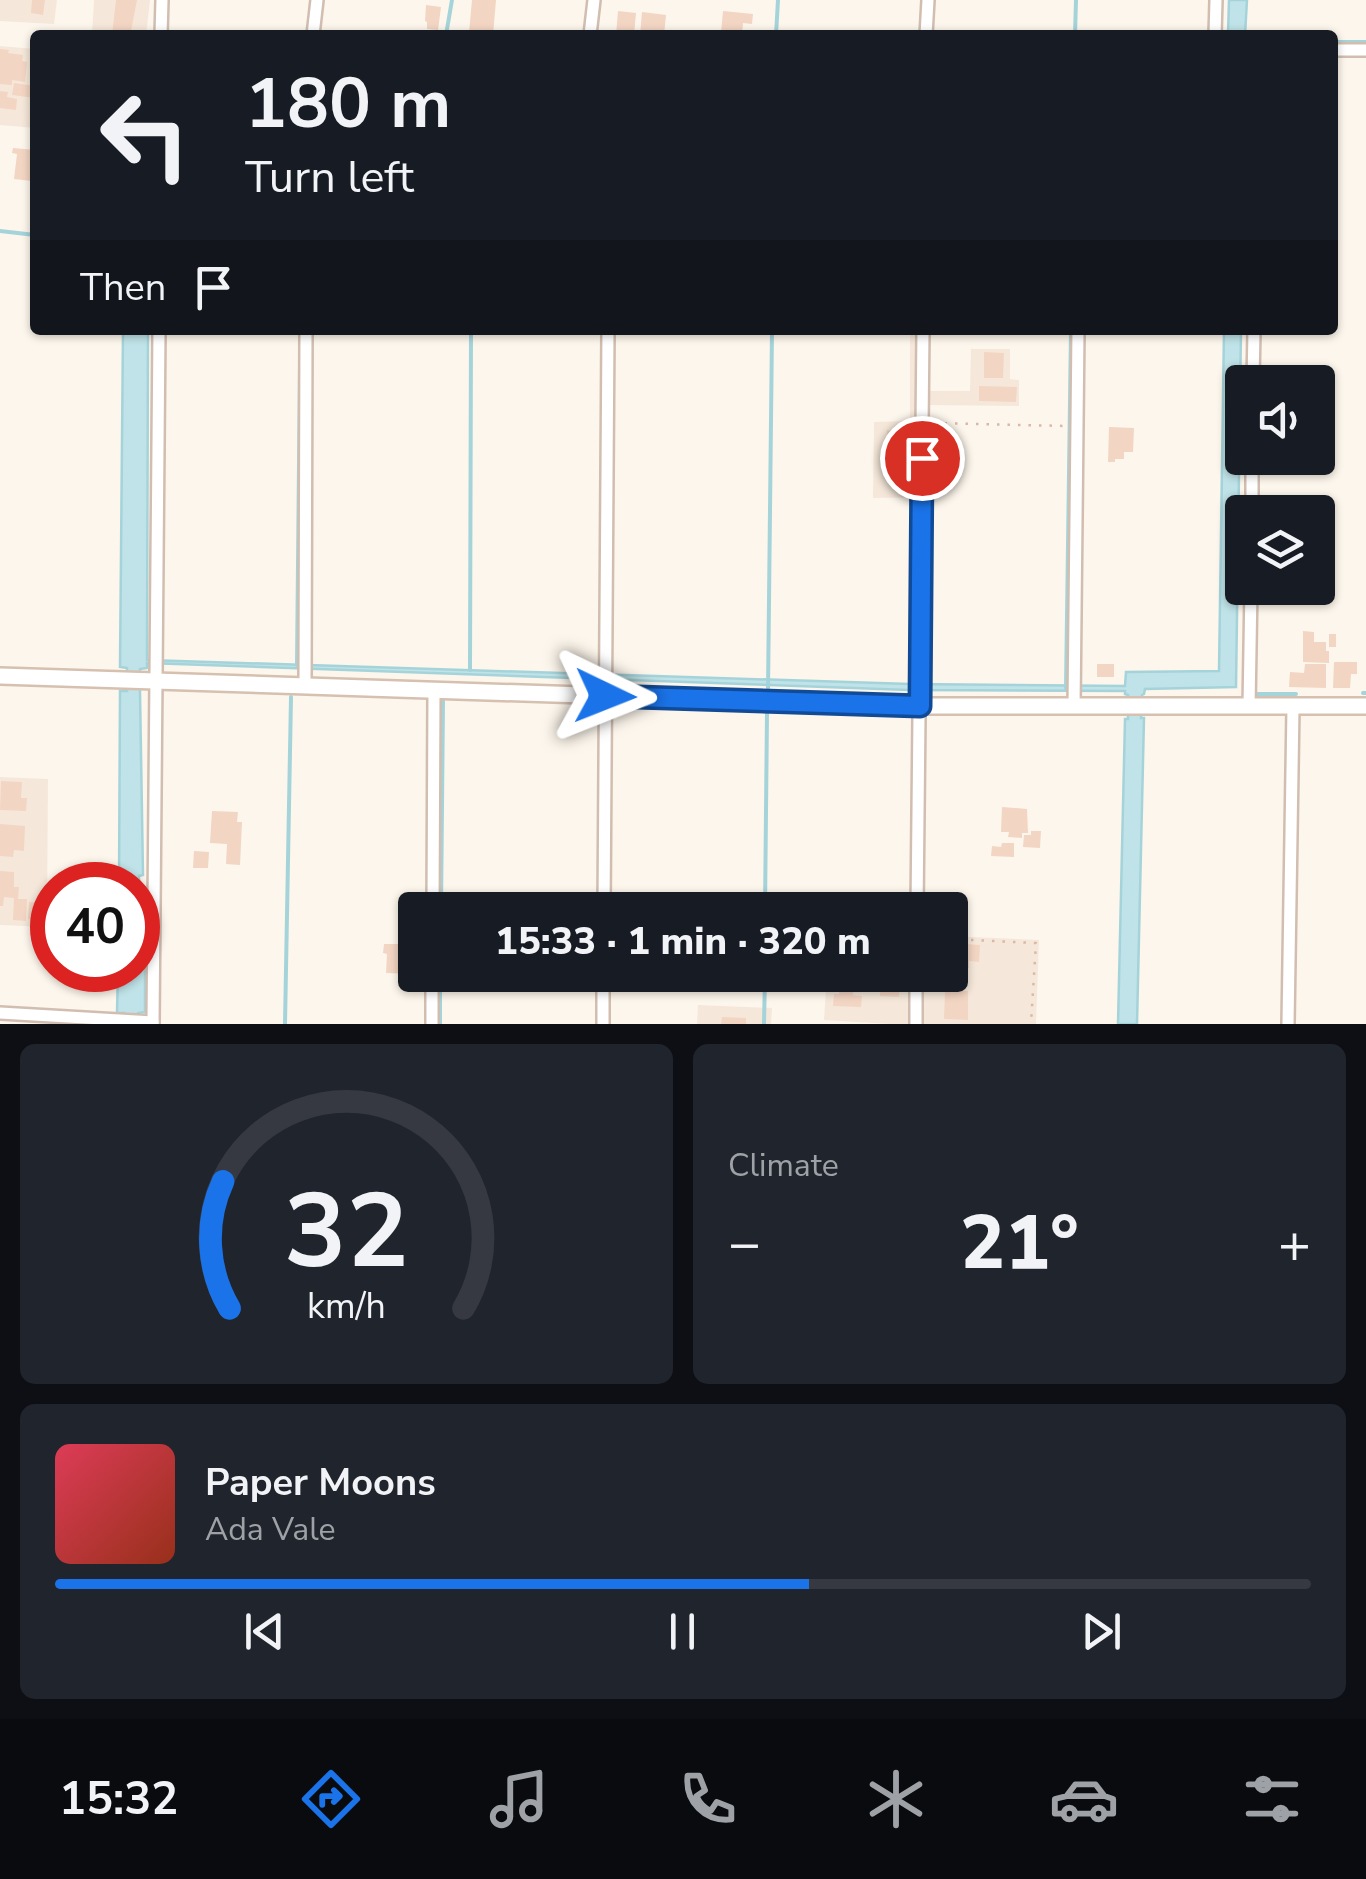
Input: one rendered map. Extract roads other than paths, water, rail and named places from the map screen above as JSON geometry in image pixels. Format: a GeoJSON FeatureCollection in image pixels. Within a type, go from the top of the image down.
{"type":"FeatureCollection","features":[{"type":"Feature","properties":{"kind":"street"},"geometry":{"type":"LineString","coordinates":[[161,30],[162,0]]}},
{"type":"Feature","properties":{"kind":"street"},"geometry":{"type":"LineString","coordinates":[[314,30],[317,0]]}},
{"type":"Feature","properties":{"kind":"street"},"geometry":{"type":"LineString","coordinates":[[591,30],[594,0]]}},
{"type":"Feature","properties":{"kind":"street"},"geometry":{"type":"LineString","coordinates":[[926,30],[928,0]]}},
{"type":"Feature","properties":{"kind":"street"},"geometry":{"type":"LineString","coordinates":[[1214,30],[1216,0]]}},
{"type":"Feature","properties":{"kind":"street"},"geometry":{"type":"LineString","coordinates":[[1338,50],[1366,50]]}},
{"type":"Feature","properties":{"kind":"street"},"geometry":{"type":"LineString","coordinates":[[3,1017],[149,1023],[159,335]]}},
{"type":"Feature","properties":{"kind":"street"},"geometry":{"type":"LineString","coordinates":[[305,673],[306,335]]}},
{"type":"Feature","properties":{"kind":"street"},"geometry":{"type":"LineString","coordinates":[[604,892],[608,335]]}},
{"type":"Feature","properties":{"kind":"street"},"geometry":{"type":"LineString","coordinates":[[917,892],[923,335]]}},
{"type":"Feature","properties":{"kind":"street"},"geometry":{"type":"LineString","coordinates":[[1074,695],[1078,335]]}},
{"type":"Feature","properties":{"kind":"street"},"geometry":{"type":"LineString","coordinates":[[1254,335],[1254,365]]}},
{"type":"Feature","properties":{"kind":"street"},"geometry":{"type":"LineString","coordinates":[[1249,707],[1251,605]]}},
{"type":"Feature","properties":{"kind":"street"},"geometry":{"type":"LineString","coordinates":[[0,676],[124,679],[153,671],[305,673],[434,690],[605,683],[1074,695],[1135,707],[1366,706]]}},
{"type":"Feature","properties":{"kind":"street"},"geometry":{"type":"LineString","coordinates":[[433,892],[434,690]]}},
{"type":"Feature","properties":{"kind":"street"},"geometry":{"type":"LineString","coordinates":[[1288,1024],[1293,707]]}},
{"type":"Feature","properties":{"kind":"street"},"geometry":{"type":"LineString","coordinates":[[432,992],[432,1024]]}},
{"type":"Feature","properties":{"kind":"street"},"geometry":{"type":"LineString","coordinates":[[602,1024],[603,992]]}},
{"type":"Feature","properties":{"kind":"street"},"geometry":{"type":"LineString","coordinates":[[916,992],[916,1024]]}},
{"type":"Feature","properties":{"kind":"water"},"geometry":{"type":"Polygon","coordinates":[[[1229,0],[1247,0],[1245,30],[1228,30],[1229,0]]]}},
{"type":"Feature","properties":{"kind":"water"},"geometry":{"type":"Polygon","coordinates":[[[123,335],[148,335],[147,660],[910,684],[1125,686],[1126,672],[1219,671],[1224,335],[1241,335],[1241,365],[1225,365],[1225,475],[1239,475],[1239,495],[1225,495],[1225,605],[1237,605],[1236,687],[1145,689],[1142,695],[1137,1024],[1118,1024],[1128,719],[1125,691],[909,690],[147,663],[147,668],[140,669],[143,862],[119,862],[120,691],[127,691],[127,668],[120,667],[123,335]]]}},
{"type":"Feature","properties":{"kind":"water"},"geometry":{"type":"Polygon","coordinates":[[[117,992],[145,992],[145,1012],[138,1013],[137,1024],[123,1024],[124,1013],[117,1013],[117,992]]]}},
{"type":"Feature","properties":{"kind":"waterway"},"geometry":{"type":"LineString","coordinates":[[447,30],[452,0]]}},
{"type":"Feature","properties":{"kind":"waterway"},"geometry":{"type":"LineString","coordinates":[[776,30],[778,0]]}},
{"type":"Feature","properties":{"kind":"waterway"},"geometry":{"type":"LineString","coordinates":[[1075,30],[1076,0]]}},
{"type":"Feature","properties":{"kind":"waterway"},"geometry":{"type":"LineString","coordinates":[[1338,42],[1366,42]]}},
{"type":"Feature","properties":{"kind":"waterway"},"geometry":{"type":"LineString","coordinates":[[0,231],[30,234]]}},
{"type":"Feature","properties":{"kind":"waterway"},"geometry":{"type":"LineString","coordinates":[[470,670],[471,335]]}},
{"type":"Feature","properties":{"kind":"waterway"},"geometry":{"type":"LineString","coordinates":[[768,691],[772,335]]}},
{"type":"Feature","properties":{"kind":"waterway"},"geometry":{"type":"LineString","coordinates":[[1066,688],[1071,335]]}},
{"type":"Feature","properties":{"kind":"waterway"},"geometry":{"type":"LineString","coordinates":[[297,665],[300,365]]}},
{"type":"Feature","properties":{"kind":"waterway"},"geometry":{"type":"LineString","coordinates":[[1255,694],[1296,694]]}},
{"type":"Feature","properties":{"kind":"waterway"},"geometry":{"type":"LineString","coordinates":[[285,1024],[291,697]]}},
{"type":"Feature","properties":{"kind":"waterway"},"geometry":{"type":"LineString","coordinates":[[441,892],[443,701]]}},
{"type":"Feature","properties":{"kind":"waterway"},"geometry":{"type":"LineString","coordinates":[[765,892],[767,713]]}},
{"type":"Feature","properties":{"kind":"waterway"},"geometry":{"type":"LineString","coordinates":[[440,992],[440,1024]]}},
{"type":"Feature","properties":{"kind":"waterway"},"geometry":{"type":"LineString","coordinates":[[764,1024],[765,992]]}}]}
